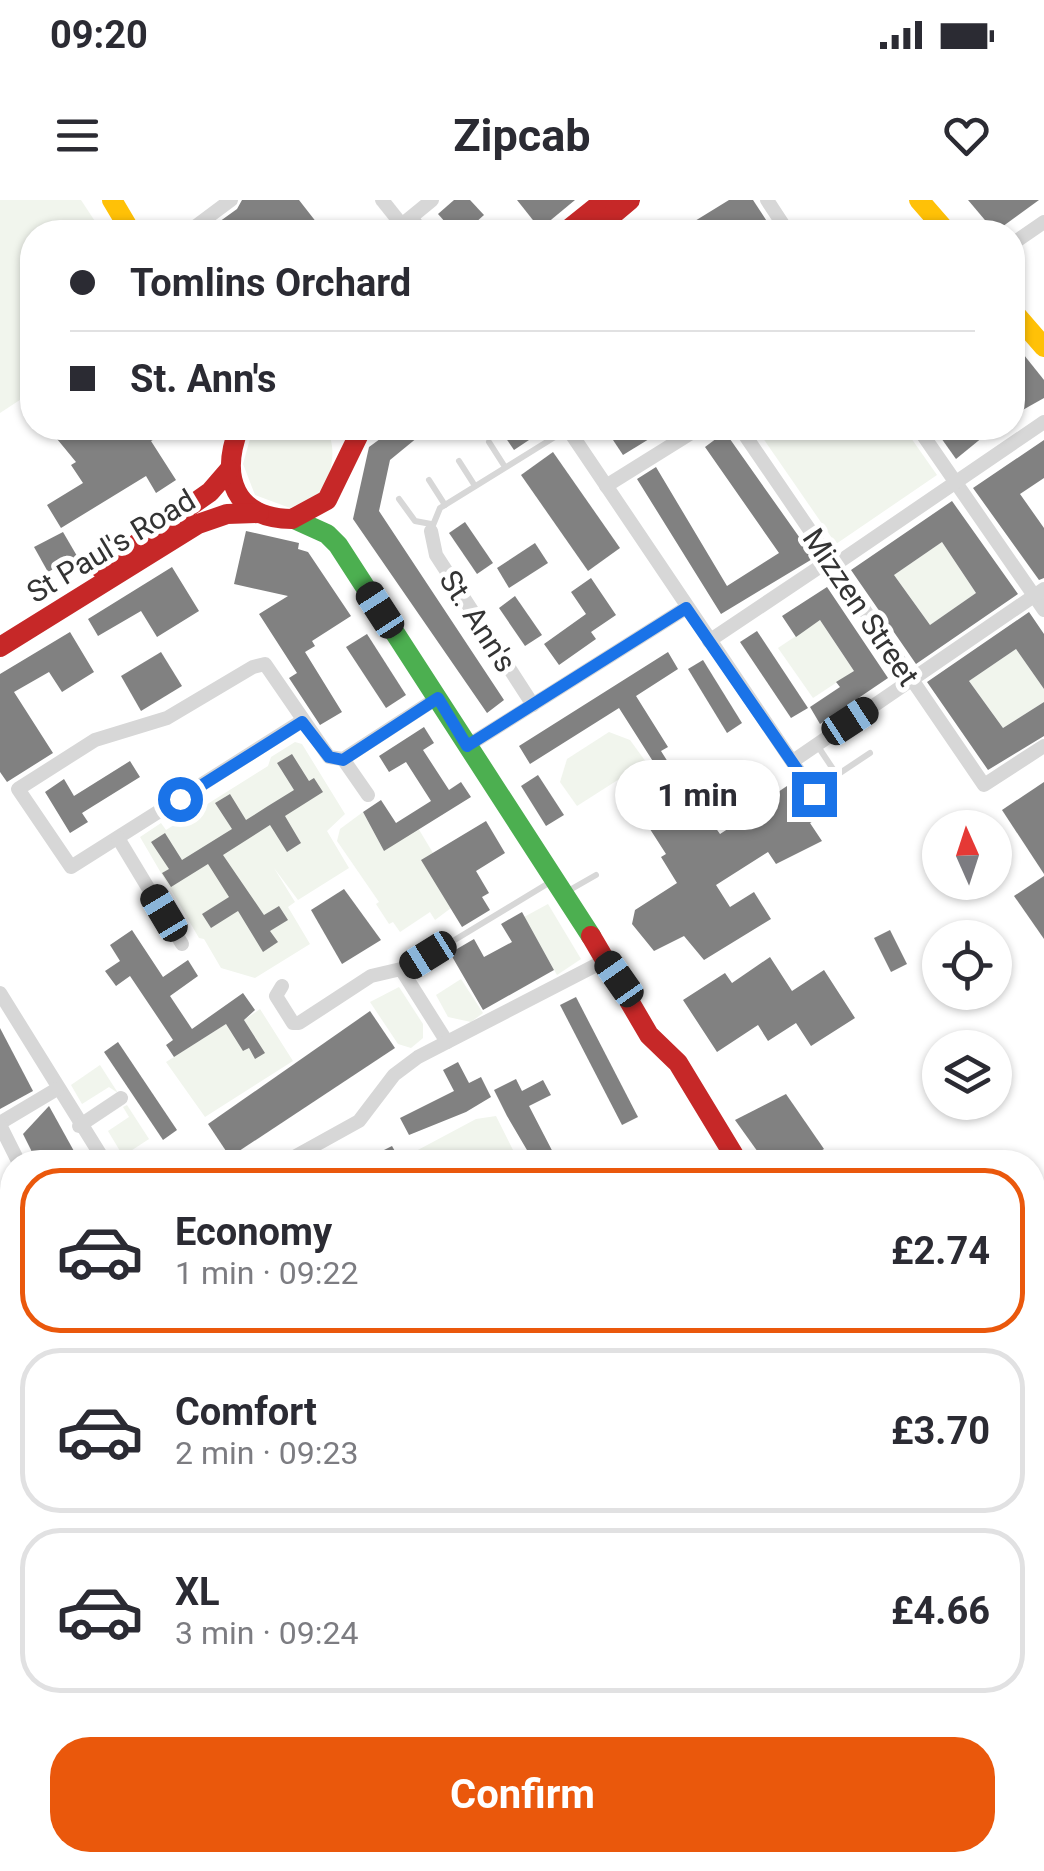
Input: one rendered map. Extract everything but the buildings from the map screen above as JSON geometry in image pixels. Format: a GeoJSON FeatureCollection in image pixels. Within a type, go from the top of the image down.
{"type":"FeatureCollection","features":[{"type":"Feature","properties":{"kind":"main road"},"geometry":{"type":"LineString","coordinates":[[580,220],[606,200]]}},
{"type":"Feature","properties":{"kind":"main road"},"geometry":{"type":"LineString","coordinates":[[609,220],[630,200]]}},
{"type":"Feature","properties":{"kind":"main road"},"geometry":{"type":"LineString","coordinates":[[919,200],[936,220]]}},
{"type":"Feature","properties":{"kind":"main road"},"geometry":{"type":"LineString","coordinates":[[1025,325],[1044,346]]}},
{"type":"Feature","properties":{"kind":"main road","name":"St Paul's Road"},"geometry":{"type":"LineString","coordinates":[[0,634],[210,492],[229,470],[236,440]]}},
{"type":"Feature","properties":{"kind":"main road"},"geometry":{"type":"LineString","coordinates":[[340,440],[345,457]]}},
{"type":"Feature","properties":{"kind":"main road"},"geometry":{"type":"LineString","coordinates":[[338,546],[332,522],[338,482],[355,440]]}},
{"type":"Feature","properties":{"kind":"main road","name":"St Paul's Road"},"geometry":{"type":"LineString","coordinates":[[229,470],[242,499],[259,513]]}},
{"type":"Feature","properties":{"kind":"main road"},"geometry":{"type":"LineString","coordinates":[[296,520],[322,506],[338,482]]}},
{"type":"Feature","properties":{"kind":"main road","name":"St Paul's Road"},"geometry":{"type":"LineString","coordinates":[[0,648],[198,524],[227,514],[259,513],[296,520]]}},
{"type":"Feature","properties":{"kind":"main road"},"geometry":{"type":"LineString","coordinates":[[296,520],[327,534],[338,546],[606,960],[650,1035],[678,1063],[731,1150]]}},
{"type":"Feature","properties":{"kind":"street"},"geometry":{"type":"LineString","coordinates":[[204,220],[231,200]]}},
{"type":"Feature","properties":{"kind":"street"},"geometry":{"type":"LineString","coordinates":[[382,200],[398,220]]}},
{"type":"Feature","properties":{"kind":"street"},"geometry":{"type":"LineString","coordinates":[[408,220],[432,200]]}},
{"type":"Feature","properties":{"kind":"street"},"geometry":{"type":"LineString","coordinates":[[576,440],[814,794]]}},
{"type":"Feature","properties":{"kind":"street"},"geometry":{"type":"LineString","coordinates":[[606,486],[681,440]]}},
{"type":"Feature","properties":{"kind":"street","name":"Mizzen Street"},"geometry":{"type":"LineString","coordinates":[[748,440],[984,785],[1044,746]]}},
{"type":"Feature","properties":{"kind":"street"},"geometry":{"type":"LineString","coordinates":[[926,440],[1039,592],[1044,610]]}},
{"type":"Feature","properties":{"kind":"street"},"geometry":{"type":"LineString","coordinates":[[709,642],[818,568],[834,566],[1018,440]]}},
{"type":"Feature","properties":{"kind":"street","name":"St. Ann's"},"geometry":{"type":"LineString","coordinates":[[431,528],[436,555],[532,705]]}},
{"type":"Feature","properties":{"kind":"street"},"geometry":{"type":"LineString","coordinates":[[793,760],[1039,592]]}},
{"type":"Feature","properties":{"kind":"street","name":"St. Ann's"},"geometry":{"type":"LineString","coordinates":[[467,746],[686,608]]}},
{"type":"Feature","properties":{"kind":"street"},"geometry":{"type":"LineString","coordinates":[[302,722],[70,867],[18,789],[95,740],[167,718],[234,675],[265,664],[329,757],[343,760],[368,795]]}},
{"type":"Feature","properties":{"kind":"street"},"geometry":{"type":"LineString","coordinates":[[343,760],[438,698]]}},
{"type":"Feature","properties":{"kind":"street"},"geometry":{"type":"LineString","coordinates":[[118,838],[182,944]]}},
{"type":"Feature","properties":{"kind":"street"},"geometry":{"type":"LineString","coordinates":[[307,1150],[350,1128],[403,1066],[606,960]]}},
{"type":"Feature","properties":{"kind":"street"},"geometry":{"type":"LineString","coordinates":[[282,986],[276,996],[292,1023],[298,1023],[371,976],[395,968],[404,970],[448,1042]]}},
{"type":"Feature","properties":{"kind":"street"},"geometry":{"type":"LineString","coordinates":[[0,993],[96,1150]]}},
{"type":"Feature","properties":{"kind":"street"},"geometry":{"type":"LineString","coordinates":[[13,1150],[0,1124],[56,1088]]}},
{"type":"Feature","properties":{"kind":"street"},"geometry":{"type":"LineString","coordinates":[[79,1126],[121,1098]]}},
{"type":"Feature","properties":{"kind":"lane"},"geometry":{"type":"LineString","coordinates":[[399,500],[412,519],[431,528],[436,511],[549,440]]}},
{"type":"Feature","properties":{"kind":"lane"},"geometry":{"type":"LineString","coordinates":[[488,442],[505,467]]}},
{"type":"Feature","properties":{"kind":"lane"},"geometry":{"type":"LineString","coordinates":[[459,461],[476,486]]}},
{"type":"Feature","properties":{"kind":"lane"},"geometry":{"type":"LineString","coordinates":[[429,480],[445,505]]}},
{"type":"Feature","properties":{"kind":"lane"},"geometry":{"type":"LineString","coordinates":[[816,744],[837,775],[870,753]]}},
{"type":"Feature","properties":{"kind":"lane"},"geometry":{"type":"LineString","coordinates":[[404,970],[558,887],[596,875]]}},
{"type":"Feature","properties":{"kind":"shaded area"},"geometry":{"type":"Polygon","coordinates":[[[0,200],[81,200],[94,220],[20,220],[20,400],[0,413],[0,200]]]}},
{"type":"Feature","properties":{"kind":"shaded area"},"geometry":{"type":"Polygon","coordinates":[[[250,440],[331,440],[332,462],[318,495],[290,508],[255,495],[243,464],[250,440]]]}},
{"type":"Feature","properties":{"kind":"shaded area"},"geometry":{"type":"Polygon","coordinates":[[[764,440],[912,440],[937,475],[836,544],[764,440]]]}},
{"type":"Feature","properties":{"kind":"shaded area"},"geometry":{"type":"Polygon","coordinates":[[[942,542],[976,593],[930,625],[894,575],[942,542]]]}},
{"type":"Feature","properties":{"kind":"shaded area"},"geometry":{"type":"Polygon","coordinates":[[[820,620],[854,671],[813,698],[778,648],[820,620]]]}},
{"type":"Feature","properties":{"kind":"shaded area"},"geometry":{"type":"Polygon","coordinates":[[[1016,649],[1044,689],[1044,702],[1003,728],[969,681],[1016,649]]]}},
{"type":"Feature","properties":{"kind":"shaded area"},"geometry":{"type":"Polygon","coordinates":[[[609,732],[630,740],[646,762],[577,806],[560,782],[567,759],[609,732]]]}},
{"type":"Feature","properties":{"kind":"shaded area"},"geometry":{"type":"Polygon","coordinates":[[[295,742],[302,744],[345,814],[327,831],[349,868],[298,900],[274,868],[295,902],[288,907],[310,944],[255,978],[221,968],[140,837],[161,823],[166,830],[268,766],[271,757],[295,742]]]}},
{"type":"Feature","properties":{"kind":"shaded area"},"geometry":{"type":"Polygon","coordinates":[[[363,812],[384,851],[418,828],[433,853],[451,908],[435,920],[430,912],[400,932],[393,922],[389,924],[376,904],[379,902],[337,841],[340,829],[363,812]]]}},
{"type":"Feature","properties":{"kind":"shaded area"},"geometry":{"type":"Polygon","coordinates":[[[548,904],[581,959],[557,975],[524,917],[548,904]]]}},
{"type":"Feature","properties":{"kind":"shaded area"},"geometry":{"type":"Polygon","coordinates":[[[461,979],[483,1013],[471,1022],[448,1017],[436,995],[461,979]]]}},
{"type":"Feature","properties":{"kind":"shaded area"},"geometry":{"type":"Polygon","coordinates":[[[399,987],[423,1024],[423,1038],[411,1048],[398,1044],[370,1002],[399,987]]]}},
{"type":"Feature","properties":{"kind":"shaded area"},"geometry":{"type":"Polygon","coordinates":[[[260,1009],[293,1061],[205,1117],[166,1062],[226,1024],[244,1051],[258,1042],[244,1020],[260,1009]]]}},
{"type":"Feature","properties":{"kind":"shaded area"},"geometry":{"type":"Polygon","coordinates":[[[100,1065],[118,1093],[109,1087],[82,1104],[71,1085],[100,1065]]]}},
{"type":"Feature","properties":{"kind":"shaded area"},"geometry":{"type":"Polygon","coordinates":[[[127,1105],[149,1139],[132,1150],[119,1150],[108,1131],[129,1117],[123,1107],[127,1105]]]}},
{"type":"Feature","properties":{"kind":"shaded area"},"geometry":{"type":"Polygon","coordinates":[[[496,1116],[513,1150],[418,1150],[476,1119],[496,1116]]]}},
{"type":"Feature","properties":{"kind":"traffic: fast"},"geometry":{"type":"LineString","coordinates":[[296,520],[327,534],[338,545],[591,936]]}},
{"type":"Feature","properties":{"kind":"traffic: slow"},"geometry":{"type":"LineString","coordinates":[[112,200],[124,220]]}},
{"type":"Feature","properties":{"kind":"traffic: slow"},"geometry":{"type":"LineString","coordinates":[[919,200],[936,220]]}},
{"type":"Feature","properties":{"kind":"traffic: slow"},"geometry":{"type":"LineString","coordinates":[[1025,325],[1044,347]]}},
{"type":"Feature","properties":{"kind":"traffic: jam"},"geometry":{"type":"LineString","coordinates":[[580,220],[605,200]]}},
{"type":"Feature","properties":{"kind":"traffic: jam"},"geometry":{"type":"LineString","coordinates":[[606,220],[630,200]]}},
{"type":"Feature","properties":{"kind":"traffic: jam"},"geometry":{"type":"LineString","coordinates":[[235,440],[231,463],[237,492],[257,511],[292,519],[327,500],[356,440]]}},
{"type":"Feature","properties":{"kind":"traffic: jam"},"geometry":{"type":"LineString","coordinates":[[101,569],[210,492],[229,470]]}},
{"type":"Feature","properties":{"kind":"traffic: jam"},"geometry":{"type":"LineString","coordinates":[[0,647],[198,524],[227,514],[259,513]]}},
{"type":"Feature","properties":{"kind":"traffic: jam"},"geometry":{"type":"LineString","coordinates":[[591,936],[649,1035],[678,1063],[731,1150]]}},
{"type":"Feature","properties":{"kind":"route"},"geometry":{"type":"LineString","coordinates":[[180,799],[302,722],[329,757],[343,760],[438,698],[467,746],[686,608],[814,794]]}}]}
